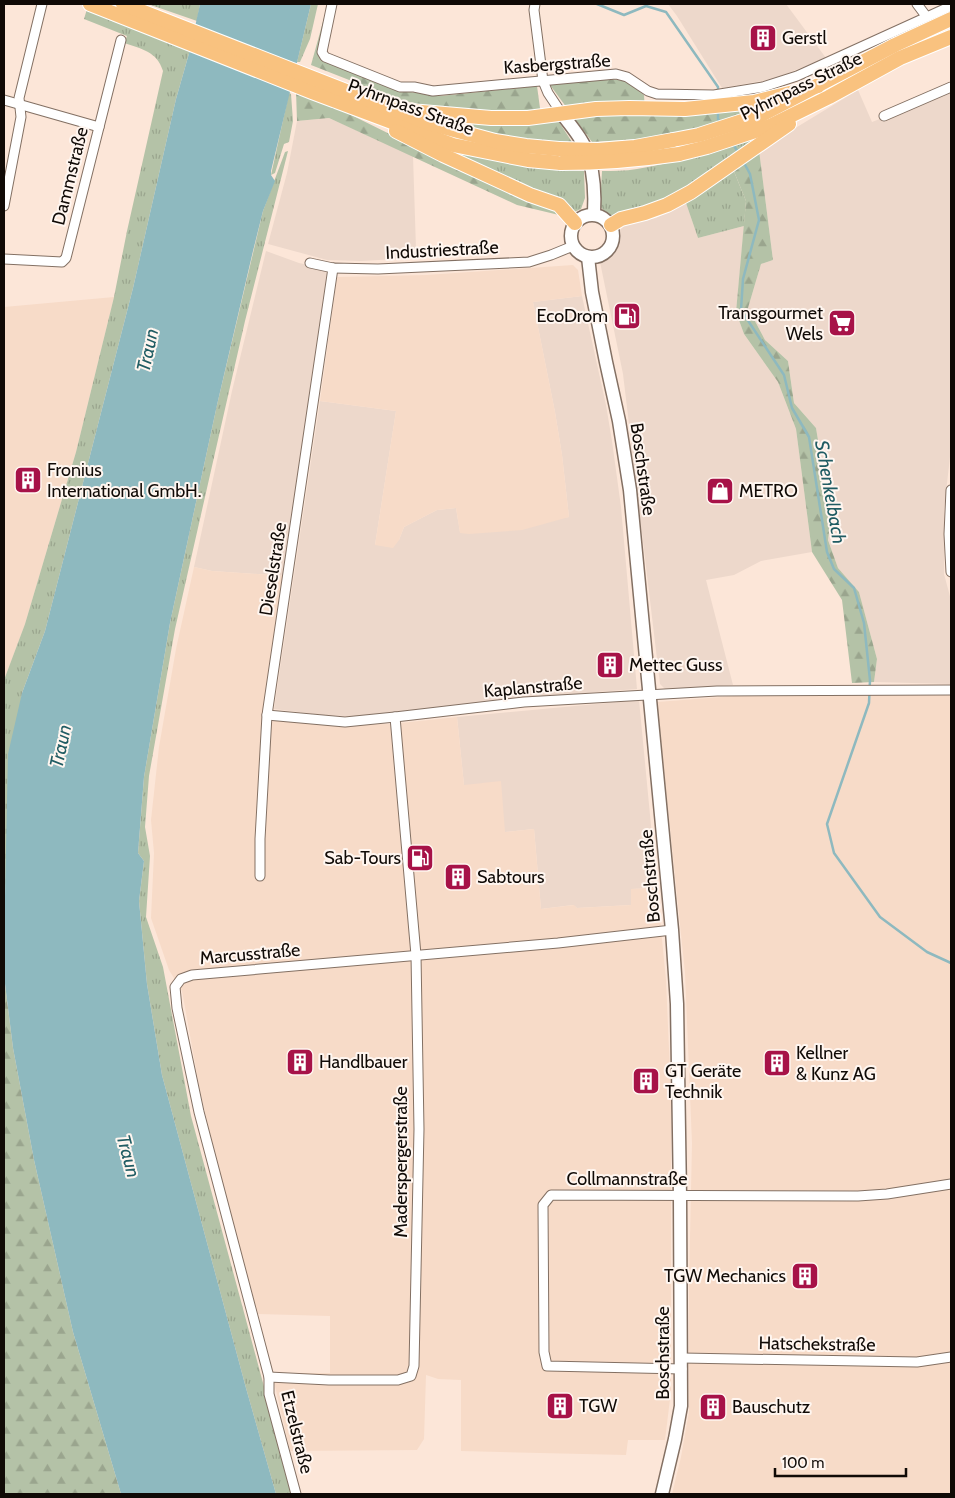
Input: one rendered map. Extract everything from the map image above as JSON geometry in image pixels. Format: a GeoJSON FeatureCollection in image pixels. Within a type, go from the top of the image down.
{"type":"FeatureCollection","features":[{"type":"Feature","properties":{"kind":"main road","name":"Pyhrnpass Straße"},"geometry":{"type":"LineString","coordinates":[[90,4],[168,28],[315,86],[398,111],[428,123],[495,141],[526,146],[560,156],[599,163],[679,154],[707,147],[770,126],[900,58],[951,37]]}},
{"type":"Feature","properties":{"kind":"main road","name":"Pyhrnpass Straße"},"geometry":{"type":"LineString","coordinates":[[123,4],[168,28]]}},
{"type":"Feature","properties":{"kind":"main road","name":"Pyhrnpass Straße"},"geometry":{"type":"LineString","coordinates":[[315,86],[338,101],[454,145],[528,160],[635,147],[699,135],[761,115],[895,45],[951,19]]}},
{"type":"Feature","properties":{"kind":"main road"},"geometry":{"type":"LineString","coordinates":[[398,111],[491,118],[528,118],[596,109],[685,109],[754,102],[818,86]]}},
{"type":"Feature","properties":{"kind":"main road"},"geometry":{"type":"LineString","coordinates":[[611,225],[621,219],[667,205],[691,192],[828,97]]}},
{"type":"Feature","properties":{"kind":"main road"},"geometry":{"type":"LineString","coordinates":[[338,101],[442,155],[530,195],[559,205],[575,223]]}},
{"type":"Feature","properties":{"kind":"main road"},"geometry":{"type":"LineString","coordinates":[[562,114],[578,136],[589,157],[594,184],[594,214]]}},
{"type":"Feature","properties":{"kind":"main road"},"geometry":{"type":"LineString","coordinates":[[594,214],[601,216],[611,225],[613,242],[603,254],[596,257],[588,257],[580,253],[573,246],[571,231],[575,223],[586,215],[594,214]]}},
{"type":"Feature","properties":{"kind":"main road","name":"Boschstraße"},"geometry":{"type":"LineString","coordinates":[[588,257],[592,292],[619,421],[630,490],[677,995],[681,1406],[676,1439],[662,1494]]}},
{"type":"Feature","properties":{"kind":"street"},"geometry":{"type":"LineString","coordinates":[[4,206],[22,117],[19,98],[42,4]]}},
{"type":"Feature","properties":{"kind":"street","name":"Kasbergstraße"},"geometry":{"type":"LineString","coordinates":[[332,4],[322,52],[325,57],[400,87],[414,87],[433,91],[616,74],[627,77],[648,91],[657,94],[714,95],[763,87],[797,76],[951,6]]}},
{"type":"Feature","properties":{"kind":"street"},"geometry":{"type":"LineString","coordinates":[[535,4],[534,10],[543,81],[548,93],[562,114]]}},
{"type":"Feature","properties":{"kind":"street"},"geometry":{"type":"LineString","coordinates":[[917,4],[926,16]]}},
{"type":"Feature","properties":{"kind":"street","name":"Dammstraße"},"geometry":{"type":"LineString","coordinates":[[4,259],[62,262],[66,258],[121,40]]}},
{"type":"Feature","properties":{"kind":"street"},"geometry":{"type":"LineString","coordinates":[[884,116],[951,87]]}},
{"type":"Feature","properties":{"kind":"street"},"geometry":{"type":"LineString","coordinates":[[4,100],[99,126]]}},
{"type":"Feature","properties":{"kind":"street","name":"Industriestraße"},"geometry":{"type":"LineString","coordinates":[[310,263],[333,268],[378,269],[530,262],[573,246]]}},
{"type":"Feature","properties":{"kind":"street","name":"Dieselstraße"},"geometry":{"type":"LineString","coordinates":[[260,876],[260,839],[267,715],[333,268]]}},
{"type":"Feature","properties":{"kind":"street"},"geometry":{"type":"LineString","coordinates":[[951,490],[949,534],[951,572]]}},
{"type":"Feature","properties":{"kind":"street","name":"Kaplanstraße"},"geometry":{"type":"LineString","coordinates":[[267,715],[345,722],[524,702],[717,691],[951,690]]}},
{"type":"Feature","properties":{"kind":"street","name":"Maderspergerstraße"},"geometry":{"type":"LineString","coordinates":[[269,1377],[328,1380],[398,1380],[411,1376],[414,1366],[419,1129],[416,955],[396,717]]}},
{"type":"Feature","properties":{"kind":"street","name":"Marcusstraße"},"geometry":{"type":"LineString","coordinates":[[269,1377],[199,1112],[177,1008],[175,987],[182,979],[192,975],[558,943],[672,930]]}},
{"type":"Feature","properties":{"kind":"street"},"geometry":{"type":"LineString","coordinates":[[266,958],[269,968]]}},
{"type":"Feature","properties":{"kind":"street","name":"Collmannstraße"},"geometry":{"type":"LineString","coordinates":[[682,1364],[547,1366],[544,1352],[543,1312],[543,1206],[551,1195],[887,1194],[951,1184]]}},
{"type":"Feature","properties":{"kind":"street","name":"Hatschekstraße"},"geometry":{"type":"LineString","coordinates":[[682,1364],[917,1362],[951,1357]]}},
{"type":"Feature","properties":{"kind":"street","name":"Etzelstraße"},"geometry":{"type":"LineString","coordinates":[[269,1377],[269,1394],[296,1494]]}},
{"type":"Feature","properties":{"kind":"shaded area","name":"Gerstl"},"geometry":{"type":"Polygon","coordinates":[[[668,4],[786,4],[826,58],[773,79],[722,88],[668,4]]]}},
{"type":"Feature","properties":{"kind":"shaded area"},"geometry":{"type":"Polygon","coordinates":[[[858,90],[872,122],[951,91],[951,448],[944,510],[944,574],[951,600],[951,684],[874,682],[877,659],[859,592],[838,568],[828,540],[831,518],[816,428],[794,403],[788,361],[765,340],[748,308],[761,264],[773,260],[759,150],[858,90]]]}},
{"type":"Feature","properties":{"kind":"shaded area"},"geometry":{"type":"Polygon","coordinates":[[[329,118],[413,156],[415,258],[361,261],[327,260],[268,244],[287,173],[297,121],[329,118]]]}},
{"type":"Feature","properties":{"kind":"shaded area","name":"METRO"},"geometry":{"type":"Polygon","coordinates":[[[686,203],[698,238],[744,226],[736,312],[744,334],[778,382],[796,429],[812,552],[761,561],[734,575],[706,580],[733,685],[666,690],[660,684],[623,374],[600,262],[614,248],[620,230],[627,223],[656,218],[686,203]]]}},
{"type":"Feature","properties":{"kind":"shaded area"},"geometry":{"type":"Polygon","coordinates":[[[266,251],[299,263],[331,270],[286,576],[212,571],[194,567],[232,391],[266,251]]]}},
{"type":"Feature","properties":{"kind":"shaded area"},"geometry":{"type":"Polygon","coordinates":[[[573,265],[578,270],[582,296],[533,302],[555,412],[569,517],[522,530],[469,534],[460,533],[456,508],[437,510],[404,527],[399,540],[393,548],[375,545],[396,411],[320,401],[337,277],[426,275],[573,265]]]}},
{"type":"Feature","properties":{"kind":"shaded area"},"geometry":{"type":"Polygon","coordinates":[[[582,296],[612,441],[621,507],[637,689],[366,717],[323,715],[274,709],[320,401],[396,411],[375,545],[399,540],[404,527],[437,510],[456,508],[460,532],[569,517],[555,412],[533,302],[582,296]]]}},
{"type":"Feature","properties":{"kind":"shaded area"},"geometry":{"type":"Polygon","coordinates":[[[114,297],[76,452],[25,624],[4,680],[4,307],[114,297]]]}},
{"type":"Feature","properties":{"kind":"shaded area"},"geometry":{"type":"Polygon","coordinates":[[[194,567],[212,571],[286,576],[263,718],[332,725],[391,724],[457,717],[464,785],[501,781],[505,832],[534,829],[541,909],[574,905],[577,908],[631,905],[631,889],[657,888],[666,980],[671,1095],[671,1391],[665,1440],[628,1440],[626,1455],[461,1451],[461,1380],[438,1379],[426,1375],[424,1439],[417,1450],[290,1451],[272,1373],[330,1373],[330,1316],[258,1314],[222,1184],[200,1091],[182,991],[169,970],[151,918],[154,853],[151,820],[159,747],[176,649],[194,567]]]}},
{"type":"Feature","properties":{"kind":"shaded area"},"geometry":{"type":"Polygon","coordinates":[[[801,691],[849,695],[951,694],[951,1494],[672,1494],[689,1412],[692,1143],[685,973],[657,702],[801,691]]]}},
{"type":"Feature","properties":{"kind":"shaded area"},"geometry":{"type":"Polygon","coordinates":[[[639,700],[657,888],[631,889],[631,905],[577,908],[573,905],[541,909],[534,829],[505,832],[464,785],[457,717],[639,700]]]}},
{"type":"Feature","properties":{"kind":"green space"},"geometry":{"type":"Polygon","coordinates":[[[148,4],[200,4],[197,21],[148,4]]]}},
{"type":"Feature","properties":{"kind":"green space"},"geometry":{"type":"Polygon","coordinates":[[[311,4],[318,4],[310,39],[300,62],[297,62],[311,4]]]}},
{"type":"Feature","properties":{"kind":"green space"},"geometry":{"type":"Polygon","coordinates":[[[87,9],[190,50],[176,99],[133,288],[45,631],[22,693],[4,900],[4,680],[25,624],[76,452],[114,297],[163,71],[153,55],[124,43],[127,36],[84,19],[87,9]]]}},
{"type":"Feature","properties":{"kind":"green space"},"geometry":{"type":"Polygon","coordinates":[[[333,13],[324,55],[403,91],[440,96],[537,86],[542,123],[559,122],[572,142],[521,140],[466,129],[438,119],[440,109],[400,100],[311,65],[324,18],[333,13]]]}},
{"type":"Feature","properties":{"kind":"green space"},"geometry":{"type":"Polygon","coordinates":[[[610,79],[627,81],[644,95],[645,112],[768,107],[686,132],[642,139],[592,142],[550,85],[610,79]]]}},
{"type":"Feature","properties":{"kind":"green space"},"geometry":{"type":"Polygon","coordinates":[[[296,91],[333,106],[418,148],[550,207],[559,215],[517,205],[329,118],[297,121],[296,91]]]}},
{"type":"Feature","properties":{"kind":"green space"},"geometry":{"type":"Polygon","coordinates":[[[289,93],[291,94],[293,121],[289,142],[284,144],[275,173],[271,175],[289,93]]]}},
{"type":"Feature","properties":{"kind":"green space"},"geometry":{"type":"Polygon","coordinates":[[[764,134],[671,199],[612,221],[600,206],[602,171],[633,170],[669,163],[764,134]]]}},
{"type":"Feature","properties":{"kind":"green space"},"geometry":{"type":"Polygon","coordinates":[[[425,140],[465,153],[503,162],[543,168],[584,171],[585,198],[581,209],[572,213],[425,140]]]}},
{"type":"Feature","properties":{"kind":"green space"},"geometry":{"type":"Polygon","coordinates":[[[759,150],[773,260],[761,264],[748,308],[765,340],[788,361],[794,403],[816,428],[831,518],[828,540],[838,568],[859,592],[877,659],[874,682],[852,683],[842,600],[812,552],[796,429],[778,382],[744,334],[736,312],[746,201],[733,169],[759,150]]]}},
{"type":"Feature","properties":{"kind":"green space"},"geometry":{"type":"Polygon","coordinates":[[[288,151],[245,321],[175,629],[149,776],[145,827],[150,856],[146,917],[163,967],[191,1116],[293,1494],[276,1494],[162,1075],[147,984],[139,901],[144,861],[138,853],[144,777],[170,623],[217,405],[263,211],[285,152],[288,151]]]}},
{"type":"Feature","properties":{"kind":"green space"},"geometry":{"type":"Polygon","coordinates":[[[733,169],[746,201],[744,226],[698,238],[686,203],[733,169]]]}},
{"type":"Feature","properties":{"kind":"green space"},"geometry":{"type":"Polygon","coordinates":[[[4,976],[13,1048],[34,1160],[73,1332],[121,1494],[4,1494],[4,976]]]}},
{"type":"Feature","properties":{"kind":"water","name":"Traun"},"geometry":{"type":"Polygon","coordinates":[[[200,4],[311,4],[271,171],[275,181],[263,211],[253,251],[217,405],[170,623],[144,777],[138,853],[144,861],[139,901],[147,984],[162,1075],[276,1494],[121,1494],[73,1332],[34,1160],[13,1048],[4,976],[8,754],[22,693],[45,631],[133,288],[176,99],[190,50],[200,4]]]}},
{"type":"Feature","properties":{"kind":"waterway","name":"Schenkelbach"},"geometry":{"type":"LineString","coordinates":[[597,4],[624,15],[646,6],[666,12],[718,87],[718,92]]}},
{"type":"Feature","properties":{"kind":"waterway","name":"Schenkelbach"},"geometry":{"type":"LineString","coordinates":[[718,110],[718,119],[721,124]]}},
{"type":"Feature","properties":{"kind":"waterway","name":"Schenkelbach"},"geometry":{"type":"LineString","coordinates":[[733,144],[739,154]]}},
{"type":"Feature","properties":{"kind":"waterway","name":"Schenkelbach"},"geometry":{"type":"LineString","coordinates":[[743,161],[750,174],[759,220],[743,279],[741,310],[784,375],[792,408],[809,437],[827,552],[834,569],[854,588],[864,623],[870,680],[869,703],[827,824],[834,853],[880,917],[927,952],[951,963]]}},
{"type":"Feature","properties":{"kind":"place","name":"Gerstl"},"geometry":{"type":"Point","coordinates":[763,38]}},
{"type":"Feature","properties":{"kind":"place","name":"EcoDrom"},"geometry":{"type":"Point","coordinates":[627,316]}},
{"type":"Feature","properties":{"kind":"place","name":"Transgourmet Wels"},"geometry":{"type":"Point","coordinates":[842,323]}},
{"type":"Feature","properties":{"kind":"place","name":"Fronius International GmbH."},"geometry":{"type":"Point","coordinates":[28,480]}},
{"type":"Feature","properties":{"kind":"place","name":"METRO"},"geometry":{"type":"Point","coordinates":[720,491]}},
{"type":"Feature","properties":{"kind":"place","name":"Mettec Guss"},"geometry":{"type":"Point","coordinates":[610,665]}},
{"type":"Feature","properties":{"kind":"place","name":"Sab-Tours"},"geometry":{"type":"Point","coordinates":[420,858]}},
{"type":"Feature","properties":{"kind":"place","name":"Sabtours"},"geometry":{"type":"Point","coordinates":[458,877]}},
{"type":"Feature","properties":{"kind":"place","name":"Handlbauer"},"geometry":{"type":"Point","coordinates":[300,1062]}},
{"type":"Feature","properties":{"kind":"place","name":"Kellner & Kunz AG"},"geometry":{"type":"Point","coordinates":[777,1063]}},
{"type":"Feature","properties":{"kind":"place","name":"GT Geräte Technik"},"geometry":{"type":"Point","coordinates":[646,1081]}},
{"type":"Feature","properties":{"kind":"place","name":"TGW Mechanics"},"geometry":{"type":"Point","coordinates":[805,1276]}},
{"type":"Feature","properties":{"kind":"place","name":"TGW"},"geometry":{"type":"Point","coordinates":[560,1406]}},
{"type":"Feature","properties":{"kind":"place","name":"Bauschutz"},"geometry":{"type":"Point","coordinates":[713,1407]}}]}
